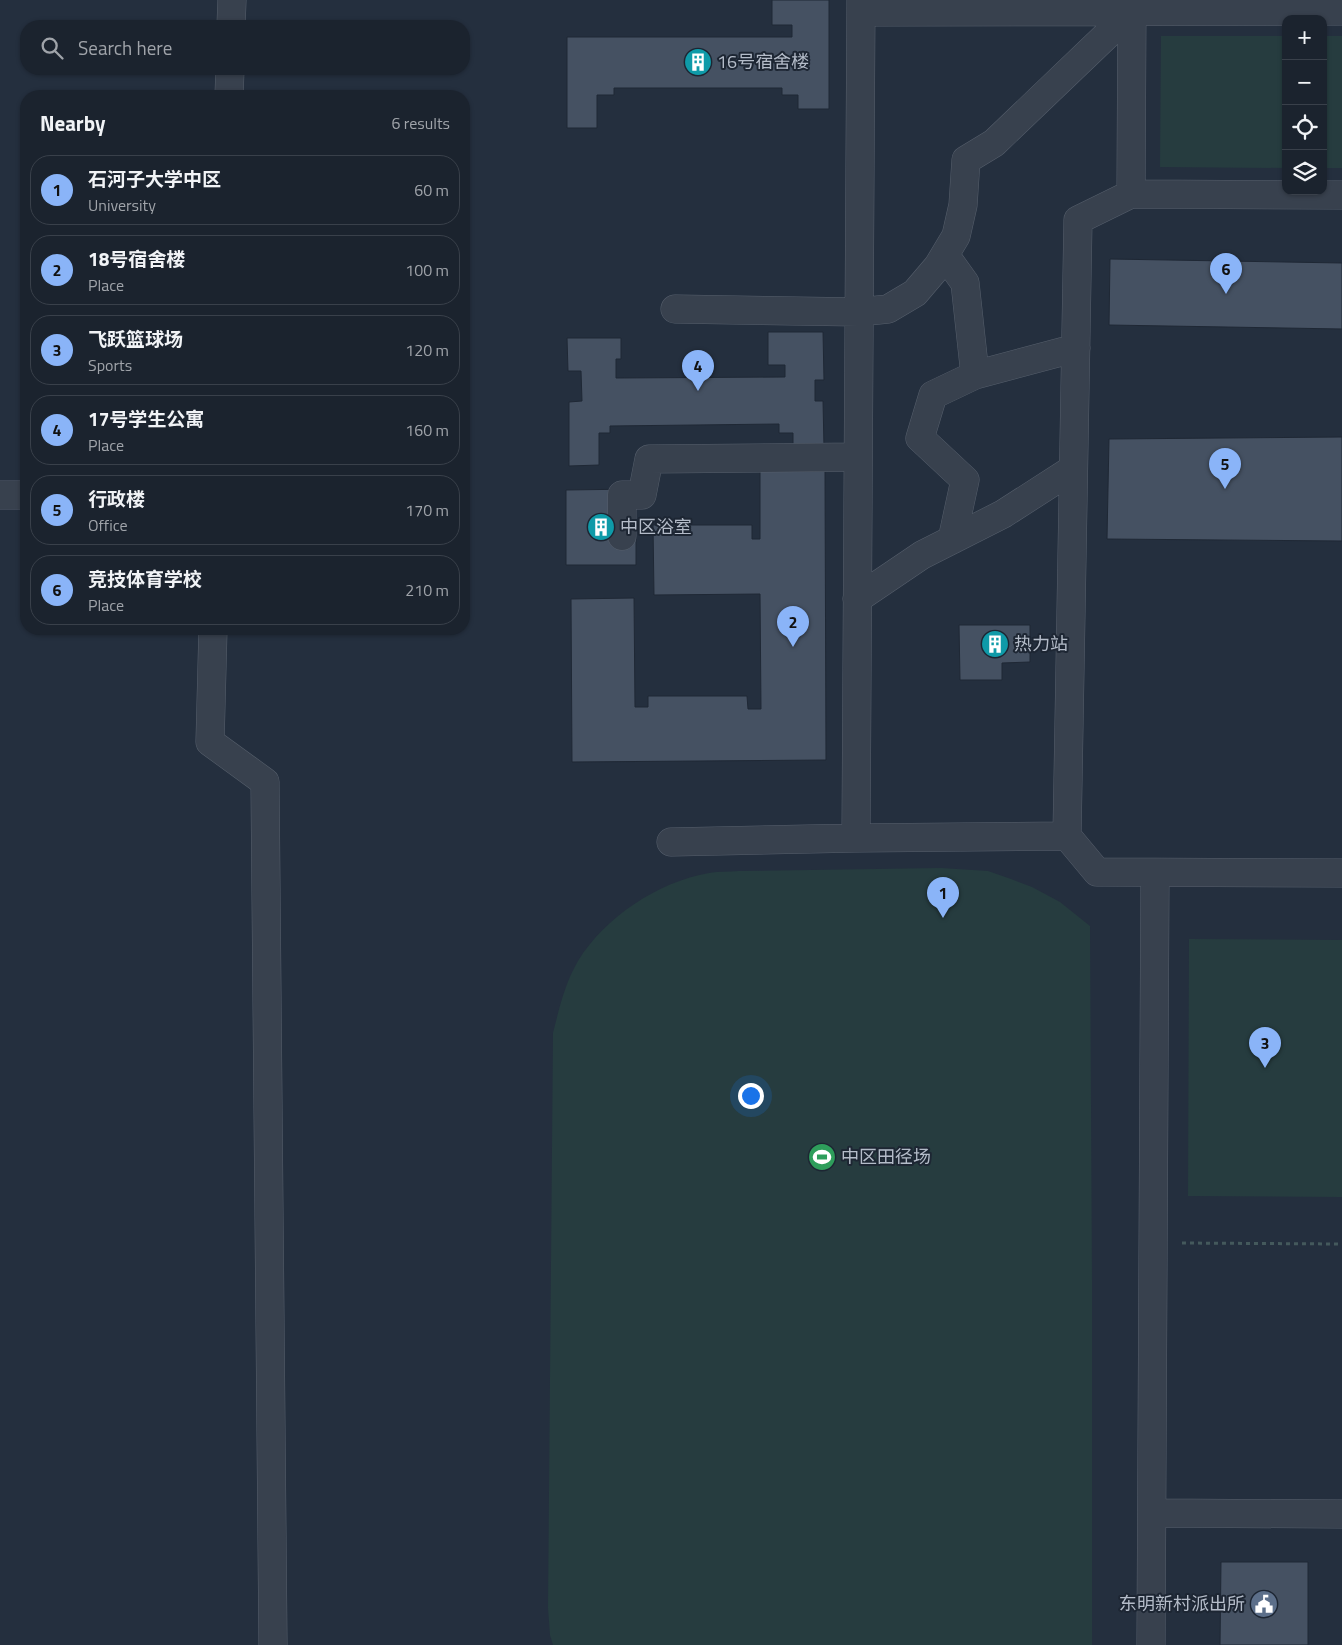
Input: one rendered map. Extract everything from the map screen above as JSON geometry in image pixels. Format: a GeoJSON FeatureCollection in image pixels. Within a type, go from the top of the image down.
{"type":"FeatureCollection","features":[{"type":"Feature","properties":{"kind":"lane"},"geometry":{"type":"LineString","coordinates":[[231,20],[232,0]]}},
{"type":"Feature","properties":{"kind":"lane"},"geometry":{"type":"LineString","coordinates":[[1131,194],[1132,5]]}},
{"type":"Feature","properties":{"kind":"lane"},"geometry":{"type":"LineString","coordinates":[[675,310],[859,312],[888,309],[915,293],[938,266],[956,236],[963,205],[966,160],[994,143],[1132,5]]}},
{"type":"Feature","properties":{"kind":"lane"},"geometry":{"type":"LineString","coordinates":[[856,838],[861,6],[1132,5],[1342,12]]}},
{"type":"Feature","properties":{"kind":"lane"},"geometry":{"type":"LineString","coordinates":[[229,90],[230,75]]}},
{"type":"Feature","properties":{"kind":"lane"},"geometry":{"type":"LineString","coordinates":[[1342,195],[1131,194],[1078,220],[1067,836],[1097,872],[1342,873]]}},
{"type":"Feature","properties":{"kind":"lane"},"geometry":{"type":"LineString","coordinates":[[945,255],[965,282],[975,375]]}},
{"type":"Feature","properties":{"kind":"lane"},"geometry":{"type":"LineString","coordinates":[[952,540],[965,480],[920,438],[933,395],[975,375],[1076,348]]}},
{"type":"Feature","properties":{"kind":"lane"},"geometry":{"type":"LineString","coordinates":[[622,536],[622,495],[642,495],[649,459],[858,456]]}},
{"type":"Feature","properties":{"kind":"lane"},"geometry":{"type":"LineString","coordinates":[[857,599],[922,555],[1003,514],[1074,469]]}},
{"type":"Feature","properties":{"kind":"lane"},"geometry":{"type":"LineString","coordinates":[[0,495],[20,495]]}},
{"type":"Feature","properties":{"kind":"lane"},"geometry":{"type":"LineString","coordinates":[[213,635],[210,742],[265,782],[274,1645]]}},
{"type":"Feature","properties":{"kind":"lane"},"geometry":{"type":"LineString","coordinates":[[671,842],[1067,836]]}},
{"type":"Feature","properties":{"kind":"lane"},"geometry":{"type":"LineString","coordinates":[[1151,1645],[1155,873]]}},
{"type":"Feature","properties":{"kind":"lane"},"geometry":{"type":"LineString","coordinates":[[1152,1513],[1342,1514]]}},
{"type":"Feature","properties":{"kind":"path"},"geometry":{"type":"LineString","coordinates":[[1153,1243],[1342,1244]]}},
{"type":"Feature","properties":{"kind":"green space"},"geometry":{"type":"Polygon","coordinates":[[[1161,36],[1282,36],[1282,168],[1160,167],[1161,36]]]}},
{"type":"Feature","properties":{"kind":"green space"},"geometry":{"type":"Polygon","coordinates":[[[1327,36],[1342,36],[1342,168],[1327,168],[1327,36]]]}},
{"type":"Feature","properties":{"kind":"green space","name":"中区田径场"},"geometry":{"type":"Polygon","coordinates":[[[941,868],[988,871],[1032,887],[1060,902],[1090,926],[1092,1645],[553,1645],[550,1635],[548,1608],[553,1033],[573,969],[589,945],[618,916],[652,893],[690,878],[713,872],[941,868]]]}},
{"type":"Feature","properties":{"kind":"green space"},"geometry":{"type":"Polygon","coordinates":[[[1189,939],[1342,940],[1342,1197],[1188,1196],[1189,939]]]}},
{"type":"Feature","properties":{"kind":"building","name":"16号宿舍楼"},"geometry":{"type":"Polygon","coordinates":[[[772,0],[829,0],[829,109],[798,109],[798,95],[782,95],[782,88],[614,88],[614,95],[597,95],[597,128],[567,128],[567,37],[792,37],[792,25],[772,25],[772,0]]]}},
{"type":"Feature","properties":{"kind":"building"},"geometry":{"type":"Polygon","coordinates":[[[1110,259],[1342,263],[1342,329],[1109,325],[1110,259]]]}},
{"type":"Feature","properties":{"kind":"building"},"geometry":{"type":"Polygon","coordinates":[[[768,332],[823,332],[824,380],[815,380],[815,401],[823,401],[824,447],[793,447],[793,433],[779,433],[779,424],[610,426],[610,433],[599,433],[599,465],[569,466],[569,402],[582,401],[581,371],[568,371],[567,338],[621,338],[621,359],[616,359],[616,378],[785,377],[785,365],[768,365],[768,332]]]}},
{"type":"Feature","properties":{"kind":"building"},"geometry":{"type":"Polygon","coordinates":[[[1342,437],[1342,541],[1107,539],[1109,439],[1342,437]]]}},
{"type":"Feature","properties":{"kind":"building"},"geometry":{"type":"Polygon","coordinates":[[[760,471],[825,471],[826,760],[572,762],[571,599],[634,598],[635,707],[648,707],[648,696],[747,696],[748,709],[761,709],[760,594],[654,595],[653,525],[752,525],[752,539],[760,539],[760,471]]]}},
{"type":"Feature","properties":{"kind":"building","name":"中区浴室"},"geometry":{"type":"Polygon","coordinates":[[[636,489],[636,565],[566,565],[566,490],[636,489]]]}},
{"type":"Feature","properties":{"kind":"building","name":"热力站"},"geometry":{"type":"Polygon","coordinates":[[[959,625],[1030,625],[1030,662],[1002,663],[1002,680],[960,680],[959,625]]]}},
{"type":"Feature","properties":{"kind":"building","name":"东明新村派出所"},"geometry":{"type":"Polygon","coordinates":[[[1221,1562],[1308,1562],[1308,1645],[1220,1645],[1221,1562]]]}},
{"type":"Feature","properties":{"kind":"place","name":"16号宿舍楼"},"geometry":{"type":"Point","coordinates":[698,62]}},
{"type":"Feature","properties":{"kind":"place","name":"竞技体育学校"},"geometry":{"type":"Point","coordinates":[1226,294]}},
{"type":"Feature","properties":{"kind":"place","name":"17号学生公寓"},"geometry":{"type":"Point","coordinates":[698,391]}},
{"type":"Feature","properties":{"kind":"place","name":"行政楼"},"geometry":{"type":"Point","coordinates":[1225,489]}},
{"type":"Feature","properties":{"kind":"place","name":"中区浴室"},"geometry":{"type":"Point","coordinates":[601,527]}},
{"type":"Feature","properties":{"kind":"place","name":"热力站"},"geometry":{"type":"Point","coordinates":[995,644]}},
{"type":"Feature","properties":{"kind":"place","name":"18号宿舍楼"},"geometry":{"type":"Point","coordinates":[793,647]}},
{"type":"Feature","properties":{"kind":"place","name":"石河子大学中区"},"geometry":{"type":"Point","coordinates":[943,918]}},
{"type":"Feature","properties":{"kind":"place","name":"飞跃篮球场"},"geometry":{"type":"Point","coordinates":[1265,1068]}},
{"type":"Feature","properties":{"kind":"place","name":"中区田径场"},"geometry":{"type":"Point","coordinates":[822,1157]}},
{"type":"Feature","properties":{"kind":"place","name":"东明新村派出所"},"geometry":{"type":"Point","coordinates":[1264,1604]}}]}
